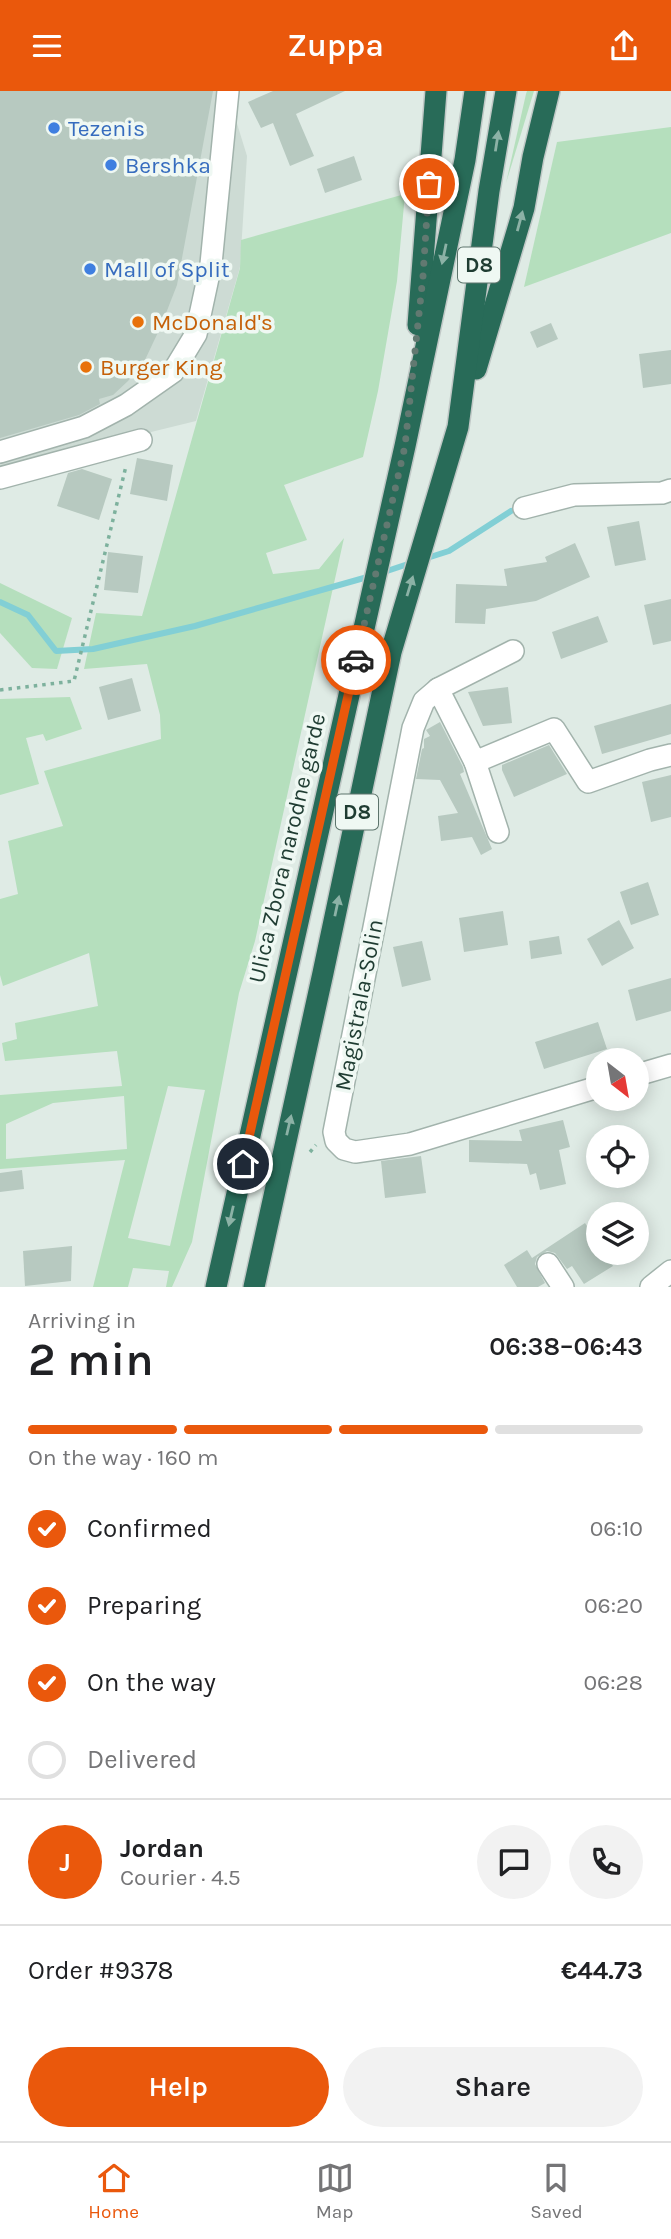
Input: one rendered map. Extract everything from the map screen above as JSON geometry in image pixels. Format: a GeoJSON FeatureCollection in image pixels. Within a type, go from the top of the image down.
{"type":"FeatureCollection","features":[{"type":"Feature","properties":{"kind":"highway"},"geometry":{"type":"LineString","coordinates":[[405,446],[423,276],[436,91]]}},
{"type":"Feature","properties":{"kind":"highway","name":"Ulica Zbora narodne garde"},"geometry":{"type":"LineString","coordinates":[[216,1287],[405,446],[465,160],[475,91]]}},
{"type":"Feature","properties":{"kind":"highway","name":"D8"},"geometry":{"type":"LineString","coordinates":[[254,1287],[391,652],[458,428],[489,191],[506,91]]}},
{"type":"Feature","properties":{"kind":"highway"},"geometry":{"type":"LineString","coordinates":[[458,428],[514,243],[549,91]]}},
{"type":"Feature","properties":{"kind":"street"},"geometry":{"type":"LineString","coordinates":[[0,452],[84,427],[114,403],[173,372],[195,334],[211,264],[228,91]]}},
{"type":"Feature","properties":{"kind":"street"},"geometry":{"type":"LineString","coordinates":[[0,478],[136,441]]}},
{"type":"Feature","properties":{"kind":"street"},"geometry":{"type":"LineString","coordinates":[[524,508],[574,495],[662,493],[671,490]]}},
{"type":"Feature","properties":{"kind":"street","name":"Magistrala-Solin"},"geometry":{"type":"LineString","coordinates":[[513,651],[438,689],[424,701],[413,727],[334,1132],[336,1141],[344,1149],[355,1152],[410,1144],[586,1091]]}},
{"type":"Feature","properties":{"kind":"street"},"geometry":{"type":"LineString","coordinates":[[438,689],[475,762],[498,832]]}},
{"type":"Feature","properties":{"kind":"street"},"geometry":{"type":"LineString","coordinates":[[475,762],[554,729],[588,782],[661,757]]}},
{"type":"Feature","properties":{"kind":"street"},"geometry":{"type":"LineString","coordinates":[[649,1072],[671,1065]]}},
{"type":"Feature","properties":{"kind":"street"},"geometry":{"type":"LineString","coordinates":[[548,1264],[563,1287]]}},
{"type":"Feature","properties":{"kind":"street"},"geometry":{"type":"LineString","coordinates":[[651,1287],[671,1271]]}},
{"type":"Feature","properties":{"kind":"path"},"geometry":{"type":"LineString","coordinates":[[0,690],[74,681],[136,441]]}},
{"type":"Feature","properties":{"kind":"path"},"geometry":{"type":"LineString","coordinates":[[310,1152],[316,1147]]}},
{"type":"Feature","properties":{"kind":"shaded area","name":"Mall of Split"},"geometry":{"type":"Polygon","coordinates":[[[0,91],[240,91],[235,117],[247,156],[240,267],[196,421],[0,469],[0,91]]]}},
{"type":"Feature","properties":{"kind":"green space"},"geometry":{"type":"Polygon","coordinates":[[[527,91],[534,91],[506,183],[526,94],[527,91]]]}},
{"type":"Feature","properties":{"kind":"green space"},"geometry":{"type":"Polygon","coordinates":[[[671,127],[671,233],[524,287],[557,142],[671,127]]]}},
{"type":"Feature","properties":{"kind":"green space"},"geometry":{"type":"Polygon","coordinates":[[[405,194],[397,281],[378,391],[363,457],[284,485],[307,540],[266,553],[273,574],[319,569],[344,538],[255,941],[239,993],[192,1242],[172,1287],[166,1287],[169,1271],[133,1268],[128,1287],[93,1287],[125,1160],[0,1169],[0,1095],[122,1086],[117,1051],[5,1061],[2,1043],[17,1039],[15,1023],[98,1006],[89,953],[3,986],[0,975],[0,899],[18,894],[8,841],[63,826],[44,771],[161,739],[160,715],[147,664],[84,669],[96,613],[142,616],[240,268],[241,240],[405,194]],[[168,1086],[128,1238],[170,1246],[205,1090],[168,1086]],[[124,1096],[53,1103],[6,1124],[6,1159],[127,1149],[124,1096]]]}},
{"type":"Feature","properties":{"kind":"green space"},"geometry":{"type":"Polygon","coordinates":[[[0,583],[72,618],[57,669],[32,668],[0,633],[0,583]]]}},
{"type":"Feature","properties":{"kind":"green space"},"geometry":{"type":"Polygon","coordinates":[[[70,697],[82,729],[46,741],[43,734],[26,738],[39,784],[0,795],[0,699],[70,697]]]}},
{"type":"Feature","properties":{"kind":"building","name":"Mall of Split"},"geometry":{"type":"Polygon","coordinates":[[[0,91],[213,91],[177,285],[144,362],[113,395],[99,399],[100,404],[79,415],[0,438],[0,91]]]}},
{"type":"Feature","properties":{"kind":"building"},"geometry":{"type":"Polygon","coordinates":[[[273,91],[345,91],[296,114],[314,156],[290,166],[273,123],[261,128],[248,102],[273,91]]]}},
{"type":"Feature","properties":{"kind":"building"},"geometry":{"type":"Polygon","coordinates":[[[354,156],[362,180],[325,193],[317,169],[354,156]]]}},
{"type":"Feature","properties":{"kind":"building"},"geometry":{"type":"Polygon","coordinates":[[[551,323],[558,339],[537,348],[530,332],[551,323]]]}},
{"type":"Feature","properties":{"kind":"building"},"geometry":{"type":"Polygon","coordinates":[[[671,350],[671,384],[643,388],[639,354],[671,350]]]}},
{"type":"Feature","properties":{"kind":"building"},"geometry":{"type":"Polygon","coordinates":[[[137,458],[173,465],[167,501],[130,494],[137,458]]]}},
{"type":"Feature","properties":{"kind":"building"},"geometry":{"type":"Polygon","coordinates":[[[82,469],[112,479],[99,520],[57,506],[68,473],[82,469]]]}},
{"type":"Feature","properties":{"kind":"building"},"geometry":{"type":"Polygon","coordinates":[[[639,521],[646,560],[615,566],[607,527],[639,521]]]}},
{"type":"Feature","properties":{"kind":"building"},"geometry":{"type":"Polygon","coordinates":[[[575,543],[590,577],[536,601],[486,609],[485,624],[455,623],[456,584],[507,586],[504,569],[547,562],[545,557],[575,543]]]}},
{"type":"Feature","properties":{"kind":"building"},"geometry":{"type":"Polygon","coordinates":[[[108,552],[143,556],[138,593],[104,590],[108,552]]]}},
{"type":"Feature","properties":{"kind":"building"},"geometry":{"type":"Polygon","coordinates":[[[671,599],[671,641],[653,645],[644,605],[671,599]]]}},
{"type":"Feature","properties":{"kind":"building"},"geometry":{"type":"Polygon","coordinates":[[[598,616],[608,642],[561,659],[552,632],[598,616]]]}},
{"type":"Feature","properties":{"kind":"building"},"geometry":{"type":"Polygon","coordinates":[[[132,678],[141,711],[108,720],[99,687],[132,678]]]}},
{"type":"Feature","properties":{"kind":"building"},"geometry":{"type":"Polygon","coordinates":[[[508,687],[512,723],[483,726],[468,692],[508,687]]]}},
{"type":"Feature","properties":{"kind":"building"},"geometry":{"type":"Polygon","coordinates":[[[671,704],[671,734],[602,754],[594,726],[671,704]]]}},
{"type":"Feature","properties":{"kind":"building"},"geometry":{"type":"Polygon","coordinates":[[[440,722],[463,767],[464,772],[460,774],[492,849],[481,855],[472,837],[441,841],[438,816],[458,813],[440,780],[416,779],[424,739],[430,736],[426,730],[440,722]]]}},
{"type":"Feature","properties":{"kind":"building"},"geometry":{"type":"Polygon","coordinates":[[[549,745],[567,774],[514,797],[502,765],[549,745]]]}},
{"type":"Feature","properties":{"kind":"building"},"geometry":{"type":"Polygon","coordinates":[[[671,775],[671,817],[651,822],[642,782],[671,775]]]}},
{"type":"Feature","properties":{"kind":"building"},"geometry":{"type":"Polygon","coordinates":[[[648,882],[659,915],[631,925],[620,892],[648,882]]]}},
{"type":"Feature","properties":{"kind":"building"},"geometry":{"type":"Polygon","coordinates":[[[503,911],[508,945],[464,952],[459,918],[503,911]]]}},
{"type":"Feature","properties":{"kind":"building"},"geometry":{"type":"Polygon","coordinates":[[[619,920],[634,948],[602,966],[587,939],[619,920]]]}},
{"type":"Feature","properties":{"kind":"building"},"geometry":{"type":"Polygon","coordinates":[[[559,936],[562,954],[531,959],[529,941],[559,936]]]}},
{"type":"Feature","properties":{"kind":"building"},"geometry":{"type":"Polygon","coordinates":[[[422,941],[431,980],[402,987],[393,947],[422,941]]]}},
{"type":"Feature","properties":{"kind":"building"},"geometry":{"type":"Polygon","coordinates":[[[671,978],[671,1011],[636,1021],[628,990],[671,978]]]}},
{"type":"Feature","properties":{"kind":"building"},"geometry":{"type":"Polygon","coordinates":[[[598,1022],[607,1048],[586,1048],[586,1056],[544,1069],[535,1042],[598,1022]]]}},
{"type":"Feature","properties":{"kind":"building"},"geometry":{"type":"Polygon","coordinates":[[[563,1120],[570,1147],[559,1150],[566,1184],[540,1190],[536,1173],[530,1175],[527,1164],[469,1162],[469,1140],[522,1141],[519,1130],[563,1120]]]}},
{"type":"Feature","properties":{"kind":"building"},"geometry":{"type":"Polygon","coordinates":[[[421,1156],[426,1193],[385,1198],[381,1161],[421,1156]]]}},
{"type":"Feature","properties":{"kind":"building"},"geometry":{"type":"Polygon","coordinates":[[[22,1170],[24,1189],[0,1192],[0,1173],[22,1170]]]}},
{"type":"Feature","properties":{"kind":"building"},"geometry":{"type":"Polygon","coordinates":[[[585,1223],[586,1265],[613,1266],[584,1284],[572,1266],[567,1269],[555,1253],[547,1251],[537,1257],[535,1264],[545,1283],[538,1287],[517,1287],[504,1265],[527,1250],[532,1258],[585,1223]]]}},
{"type":"Feature","properties":{"kind":"building"},"geometry":{"type":"Polygon","coordinates":[[[72,1246],[71,1281],[25,1286],[23,1251],[72,1246]]]}},
{"type":"Feature","properties":{"kind":"waterway"},"geometry":{"type":"LineString","coordinates":[[424,559],[449,551],[511,511]]}},
{"type":"Feature","properties":{"kind":"waterway"},"geometry":{"type":"LineString","coordinates":[[381,573],[414,562]]}},
{"type":"Feature","properties":{"kind":"waterway"},"geometry":{"type":"LineString","coordinates":[[0,602],[28,615],[56,651],[93,649],[195,626],[371,576]]}},
{"type":"Feature","properties":{"kind":"way so far"},"geometry":{"type":"LineString","coordinates":[[356,660],[405,446],[423,276],[429,184]]}},
{"type":"Feature","properties":{"kind":"place","name":"Tezenis"},"geometry":{"type":"Point","coordinates":[54,128]}},
{"type":"Feature","properties":{"kind":"place","name":"Bershka"},"geometry":{"type":"Point","coordinates":[111,165]}},
{"type":"Feature","properties":{"kind":"place","name":"Mall of Split"},"geometry":{"type":"Point","coordinates":[90,269]}},
{"type":"Feature","properties":{"kind":"place","name":"McDonald's"},"geometry":{"type":"Point","coordinates":[138,322]}},
{"type":"Feature","properties":{"kind":"place","name":"Burger King"},"geometry":{"type":"Point","coordinates":[86,367]}},
{"type":"Feature","properties":{"kind":"route"},"geometry":{"type":"LineString","coordinates":[[243,1164],[356,660]]}}]}
